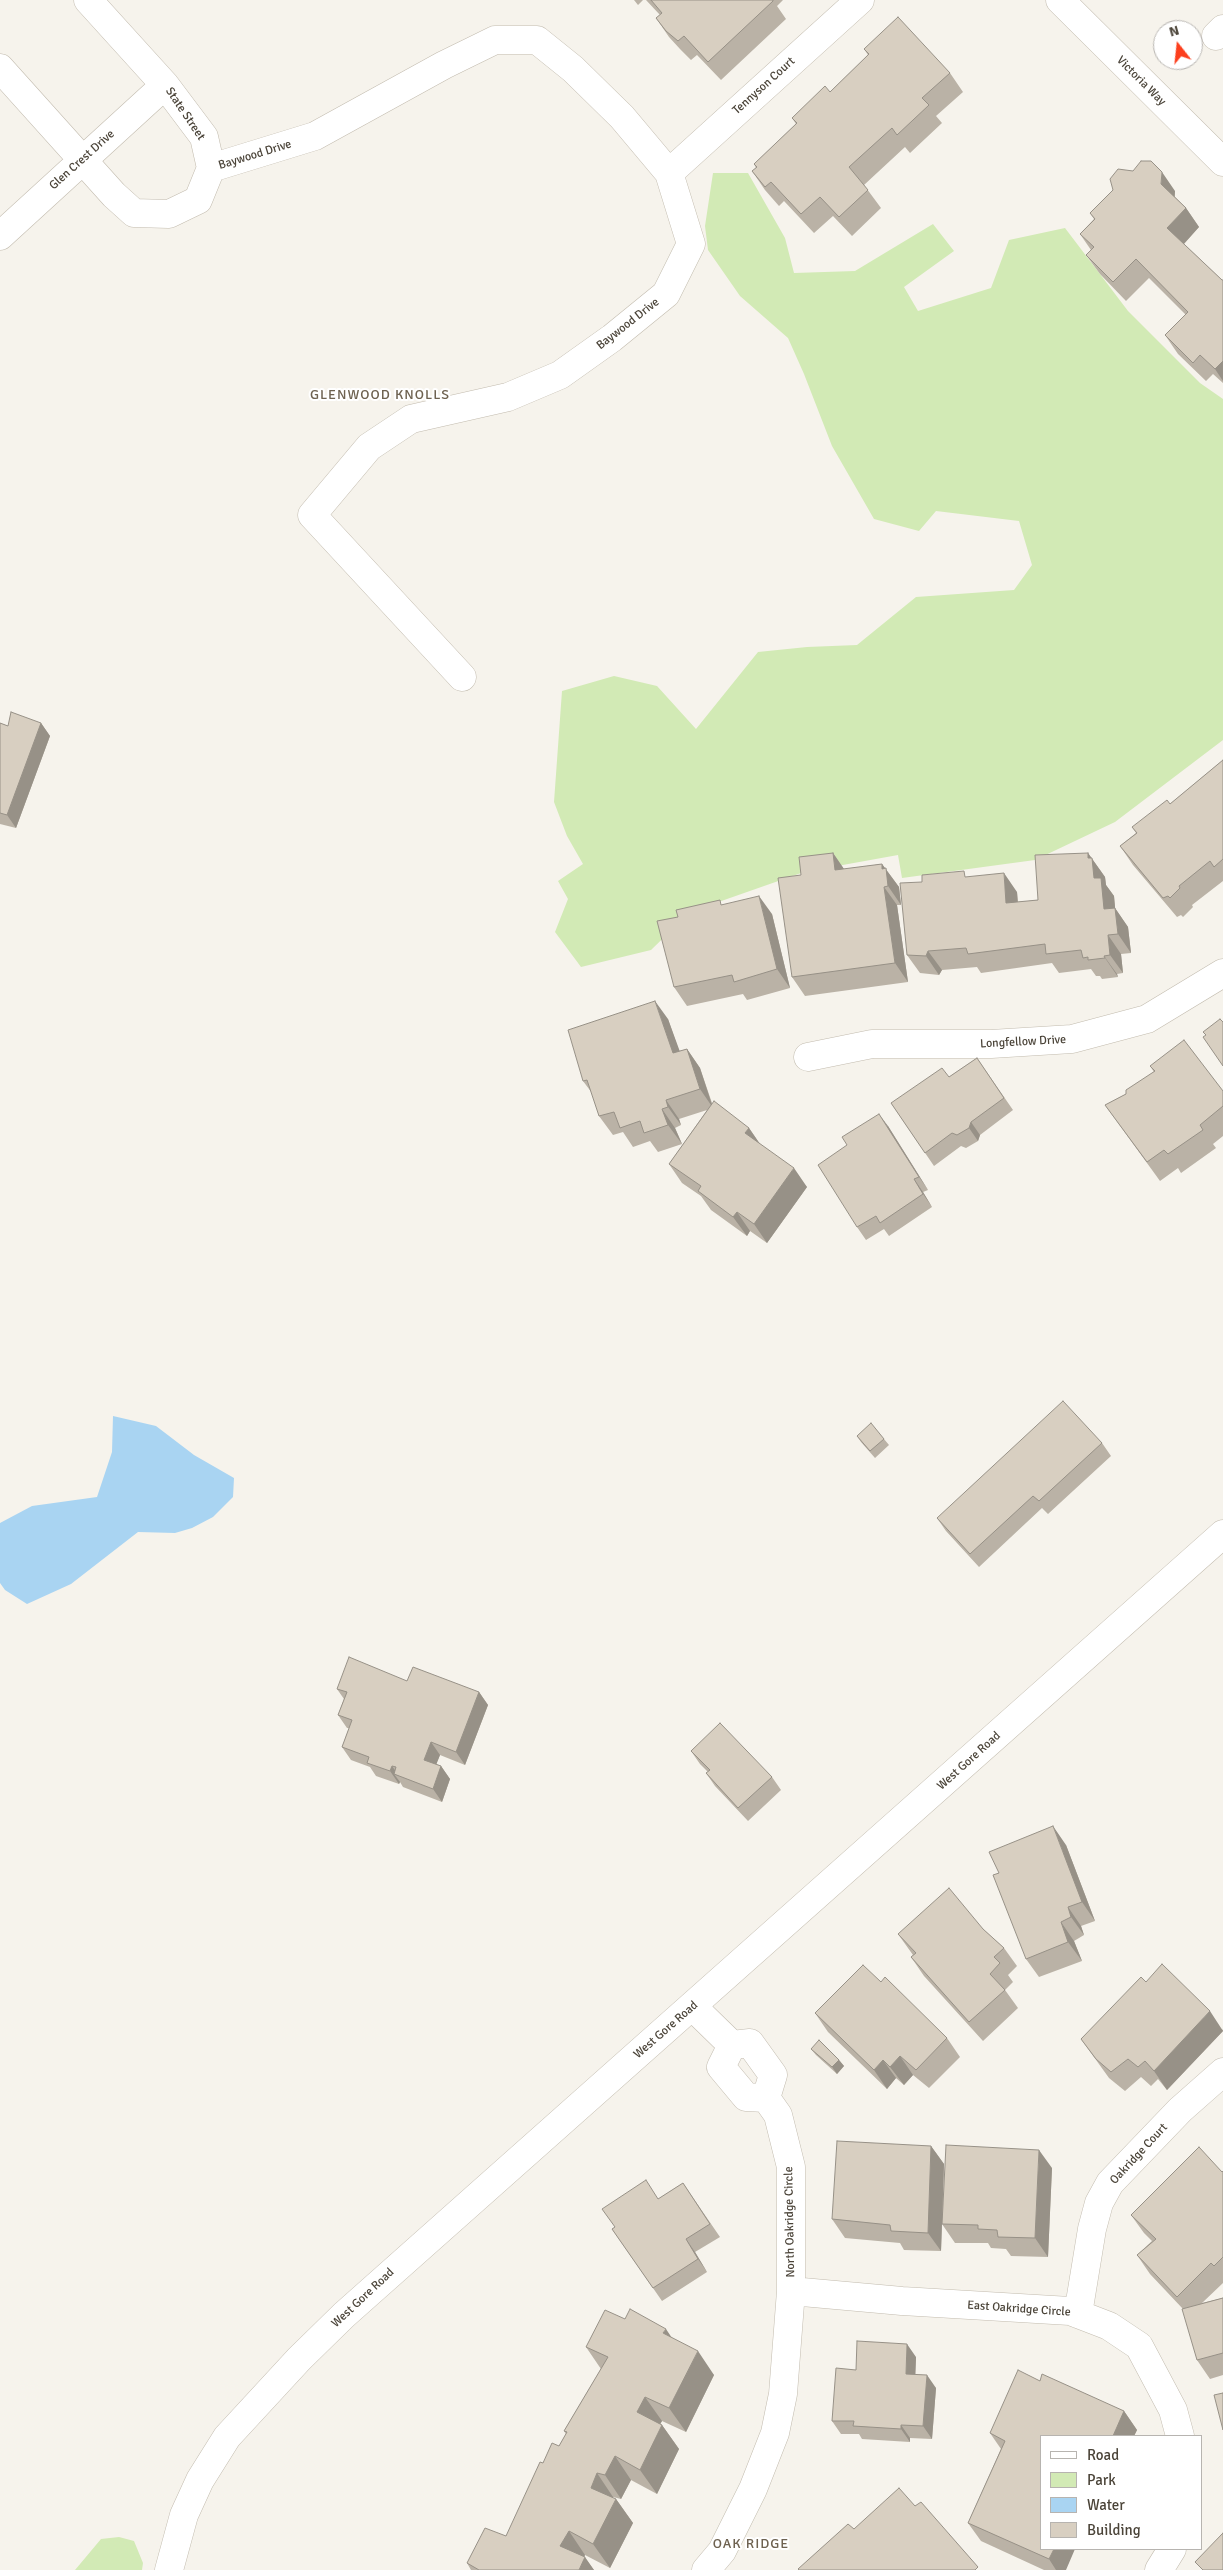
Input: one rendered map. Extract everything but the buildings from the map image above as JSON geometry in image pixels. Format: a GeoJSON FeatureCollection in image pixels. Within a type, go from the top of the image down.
{"type":"FeatureCollection","features":[{"type":"Feature","properties":{"kind":"street","name":"State Street"},"geometry":{"type":"LineString","coordinates":[[88,0],[165,85],[204,137],[211,168]]}},
{"type":"Feature","properties":{"kind":"street","name":"Tennyson Court"},"geometry":{"type":"LineString","coordinates":[[669,172],[860,0]]}},
{"type":"Feature","properties":{"kind":"street","name":"Victoria Way"},"geometry":{"type":"LineString","coordinates":[[1060,0],[1223,162]]}},
{"type":"Feature","properties":{"kind":"street","name":"Baywood Drive"},"geometry":{"type":"LineString","coordinates":[[211,168],[315,136],[444,65],[495,40],[537,40],[574,69],[622,117],[669,172],[691,244],[666,294],[612,338],[560,375],[508,397],[412,419],[369,447],[312,516],[462,677]]}},
{"type":"Feature","properties":{"kind":"street"},"geometry":{"type":"LineString","coordinates":[[0,68],[114,195],[134,213],[169,214],[198,200],[211,168]]}},
{"type":"Feature","properties":{"kind":"street","name":"Glen Crest Drive"},"geometry":{"type":"LineString","coordinates":[[0,236],[165,85]]}},
{"type":"Feature","properties":{"kind":"street","name":"Longfellow Drive"},"geometry":{"type":"LineString","coordinates":[[808,1057],[872,1044],[991,1044],[1072,1039],[1147,1019],[1223,973]]}},
{"type":"Feature","properties":{"kind":"street","name":"West Gore Road"},"geometry":{"type":"LineString","coordinates":[[169,2570],[184,2515],[227,2437],[299,2359],[383,2278],[693,2007],[1223,1534]]}},
{"type":"Feature","properties":{"kind":"street"},"geometry":{"type":"LineString","coordinates":[[693,2007],[732,2045]]}},
{"type":"Feature","properties":{"kind":"street"},"geometry":{"type":"LineString","coordinates":[[750,2043],[772,2075],[766,2098],[746,2097],[721,2066],[732,2045],[750,2043]]}},
{"type":"Feature","properties":{"kind":"street","name":"Oakridge Court"},"geometry":{"type":"LineString","coordinates":[[1078,2314],[1092,2229],[1099,2203],[1110,2183],[1180,2110],[1223,2072]]}},
{"type":"Feature","properties":{"kind":"street","name":"North Oakridge Circle"},"geometry":{"type":"LineString","coordinates":[[706,2570],[722,2551],[753,2489],[775,2432],[783,2394],[791,2291],[791,2167],[778,2115],[766,2098]]}},
{"type":"Feature","properties":{"kind":"street","name":"East Oakridge Circle"},"geometry":{"type":"LineString","coordinates":[[791,2291],[902,2301],[1070,2311],[1109,2326],[1140,2346],[1173,2410],[1180,2435]]}},
{"type":"Feature","properties":{"kind":"street"},"geometry":{"type":"LineString","coordinates":[[1159,2570],[1171,2550]]}},
{"type":"Feature","properties":{"kind":"green space"},"geometry":{"type":"Polygon","coordinates":[[[713,173],[748,173],[785,238],[794,273],[855,271],[933,224],[954,251],[904,287],[918,311],[991,288],[1009,240],[1065,228],[1128,311],[1200,383],[1223,399],[1223,740],[1115,822],[1035,860],[902,878],[898,855],[804,872],[690,912],[651,950],[581,967],[555,932],[568,899],[558,881],[583,864],[567,836],[554,802],[562,691],[614,676],[657,686],[696,729],[758,652],[807,647],[857,645],[916,597],[1014,590],[1032,565],[1019,521],[936,511],[919,531],[874,519],[832,446],[788,338],[740,296],[708,250],[705,226],[713,173]]]}},
{"type":"Feature","properties":{"kind":"green space"},"geometry":{"type":"Polygon","coordinates":[[[119,2537],[134,2541],[143,2563],[142,2570],[75,2570],[101,2539],[119,2537]]]}},
{"type":"Feature","properties":{"kind":"water"},"geometry":{"type":"Polygon","coordinates":[[[113,1416],[156,1426],[194,1455],[234,1478],[233,1497],[213,1517],[192,1528],[175,1533],[138,1532],[71,1584],[27,1604],[5,1590],[0,1583],[0,1523],[32,1506],[97,1497],[112,1452],[113,1416]]]}},
{"type":"Feature","properties":{"kind":"district","name":"GLENWOOD KNOLLS"},"geometry":{"type":"Point","coordinates":[380,395]}},
{"type":"Feature","properties":{"kind":"district","name":"OAK RIDGE"},"geometry":{"type":"Point","coordinates":[751,2544]}}]}
